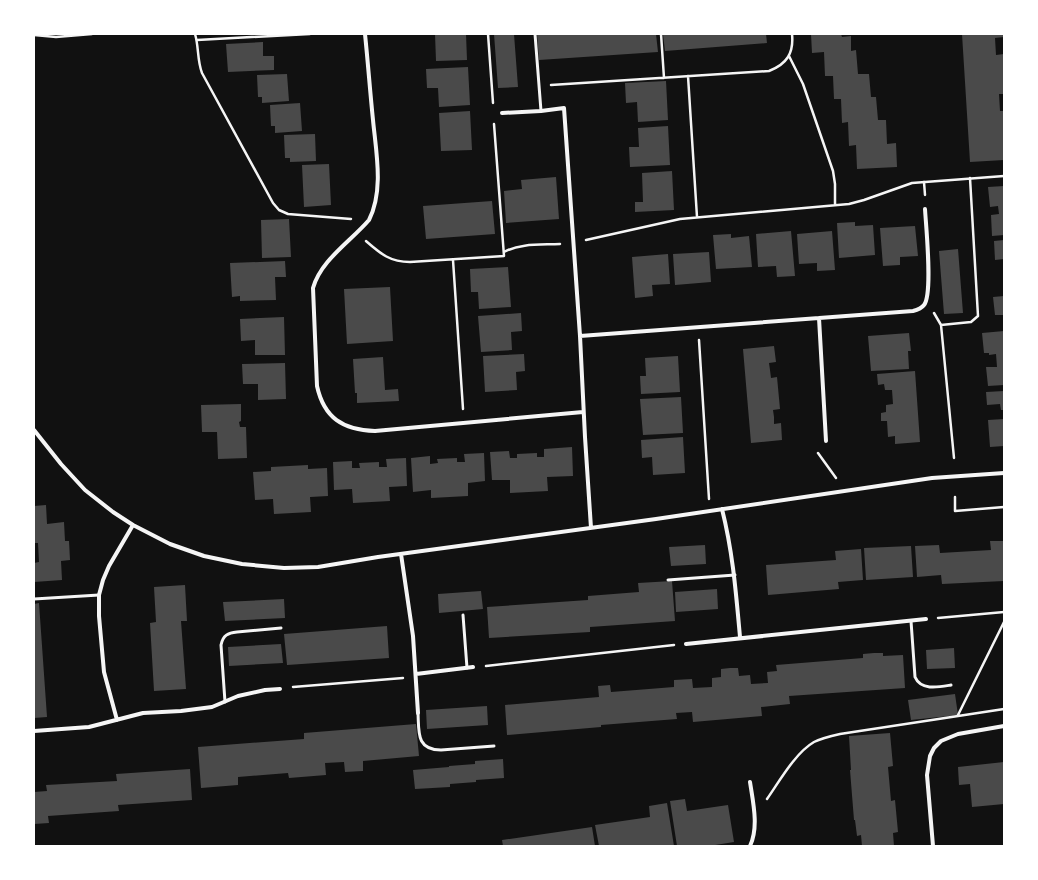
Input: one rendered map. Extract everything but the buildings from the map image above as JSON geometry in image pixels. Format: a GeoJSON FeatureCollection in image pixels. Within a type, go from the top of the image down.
{"type":"FeatureCollection","features":[{"type":"Feature","properties":{"kind":"street"},"geometry":{"type":"LineString","coordinates":[[366,34],[377,171],[376,198],[373,211],[366,224],[322,268],[315,278],[312,288],[317,386],[319,398],[323,406],[334,419],[352,428],[375,431],[583,412]]}},
{"type":"Feature","properties":{"kind":"street"},"geometry":{"type":"LineString","coordinates":[[502,113],[564,108],[580,336],[583,412],[592,528]]}},
{"type":"Feature","properties":{"kind":"street"},"geometry":{"type":"LineString","coordinates":[[580,336],[913,311],[919,309],[924,305],[927,299],[929,280],[925,209]]}},
{"type":"Feature","properties":{"kind":"street"},"geometry":{"type":"LineString","coordinates":[[819,318],[826,441]]}},
{"type":"Feature","properties":{"kind":"street"},"geometry":{"type":"LineString","coordinates":[[34,430],[48,449],[85,490],[133,526],[152,536],[188,551],[224,561],[262,566],[295,568],[318,567],[932,478],[1004,473]]}},
{"type":"Feature","properties":{"kind":"street"},"geometry":{"type":"LineString","coordinates":[[722,509],[730,541],[735,575],[740,637]]}},
{"type":"Feature","properties":{"kind":"street"},"geometry":{"type":"LineString","coordinates":[[117,720],[104,672],[99,616],[99,595],[109,566],[133,526]]}},
{"type":"Feature","properties":{"kind":"street"},"geometry":{"type":"LineString","coordinates":[[401,554],[411,616],[418,713]]}},
{"type":"Feature","properties":{"kind":"street"},"geometry":{"type":"LineString","coordinates":[[686,644],[740,637],[926,619]]}},
{"type":"Feature","properties":{"kind":"street"},"geometry":{"type":"LineString","coordinates":[[416,675],[473,667]]}},
{"type":"Feature","properties":{"kind":"street"},"geometry":{"type":"LineString","coordinates":[[34,731],[89,727],[143,713],[212,707],[238,696],[280,688]]}},
{"type":"Feature","properties":{"kind":"street"},"geometry":{"type":"LineString","coordinates":[[933,846],[927,775],[930,756],[934,748],[941,741],[958,734],[1004,726]]}},
{"type":"Feature","properties":{"kind":"street"},"geometry":{"type":"LineString","coordinates":[[750,782],[755,818],[754,832],[750,846]]}},
{"type":"Feature","properties":{"kind":"lane"},"geometry":{"type":"LineString","coordinates":[[535,34],[541,111]]}},
{"type":"Feature","properties":{"kind":"lane"},"geometry":{"type":"LineString","coordinates":[[668,580],[735,575]]}},
{"type":"Feature","properties":{"kind":"lane"},"geometry":{"type":"LineString","coordinates":[[34,599],[99,595]]}},
{"type":"Feature","properties":{"kind":"lane"},"geometry":{"type":"LineString","coordinates":[[464,615],[468,668]]}},
{"type":"Feature","properties":{"kind":"lane"},"geometry":{"type":"LineString","coordinates":[[911,621],[915,678],[917,682],[921,685],[934,687],[951,685]]}},
{"type":"Feature","properties":{"kind":"lane"},"geometry":{"type":"LineString","coordinates":[[225,702],[221,645],[222,639],[230,633],[280,628]]}},
{"type":"Feature","properties":{"kind":"lane"},"geometry":{"type":"LineString","coordinates":[[418,713],[422,743],[426,747],[433,750],[441,750],[494,746]]}},
{"type":"Feature","properties":{"kind":"path"},"geometry":{"type":"LineString","coordinates":[[34,35],[56,37],[92,34]]}},
{"type":"Feature","properties":{"kind":"path"},"geometry":{"type":"LineString","coordinates":[[195,34],[197,40],[198,60],[202,73],[273,202],[279,210],[288,214],[345,218],[366,224]]}},
{"type":"Feature","properties":{"kind":"path"},"geometry":{"type":"LineString","coordinates":[[197,40],[310,34]]}},
{"type":"Feature","properties":{"kind":"path"},"geometry":{"type":"LineString","coordinates":[[488,34],[493,106]]}},
{"type":"Feature","properties":{"kind":"path"},"geometry":{"type":"LineString","coordinates":[[661,34],[664,78]]}},
{"type":"Feature","properties":{"kind":"path"},"geometry":{"type":"LineString","coordinates":[[539,86],[769,71],[782,65],[792,52],[792,34]]}},
{"type":"Feature","properties":{"kind":"path"},"geometry":{"type":"LineString","coordinates":[[789,56],[803,84],[833,171],[835,184],[835,205]]}},
{"type":"Feature","properties":{"kind":"path"},"geometry":{"type":"LineString","coordinates":[[688,76],[697,217]]}},
{"type":"Feature","properties":{"kind":"path"},"geometry":{"type":"LineString","coordinates":[[356,234],[384,256],[397,262],[504,256],[494,122]]}},
{"type":"Feature","properties":{"kind":"path"},"geometry":{"type":"LineString","coordinates":[[504,252],[520,246],[573,243],[635,228],[697,217],[835,205],[864,200],[912,183],[1004,176]]}},
{"type":"Feature","properties":{"kind":"path"},"geometry":{"type":"LineString","coordinates":[[941,325],[971,322],[978,316],[970,178]]}},
{"type":"Feature","properties":{"kind":"path"},"geometry":{"type":"LineString","coordinates":[[452,260],[464,424]]}},
{"type":"Feature","properties":{"kind":"path"},"geometry":{"type":"LineString","coordinates":[[924,305],[937,316],[941,325],[954,458]]}},
{"type":"Feature","properties":{"kind":"path"},"geometry":{"type":"LineString","coordinates":[[698,327],[710,511]]}},
{"type":"Feature","properties":{"kind":"path"},"geometry":{"type":"LineString","coordinates":[[826,441],[816,452],[846,491]]}},
{"type":"Feature","properties":{"kind":"path"},"geometry":{"type":"LineString","coordinates":[[955,497],[955,511],[1004,507]]}},
{"type":"Feature","properties":{"kind":"path"},"geometry":{"type":"LineString","coordinates":[[926,619],[1004,612]]}},
{"type":"Feature","properties":{"kind":"path"},"geometry":{"type":"LineString","coordinates":[[958,715],[1004,622]]}},
{"type":"Feature","properties":{"kind":"path"},"geometry":{"type":"LineString","coordinates":[[473,667],[686,644]]}},
{"type":"Feature","properties":{"kind":"path"},"geometry":{"type":"LineString","coordinates":[[280,688],[416,675]]}},
{"type":"Feature","properties":{"kind":"path"},"geometry":{"type":"LineString","coordinates":[[755,818],[786,771],[806,748],[813,743],[830,736],[1004,709]]}}]}
